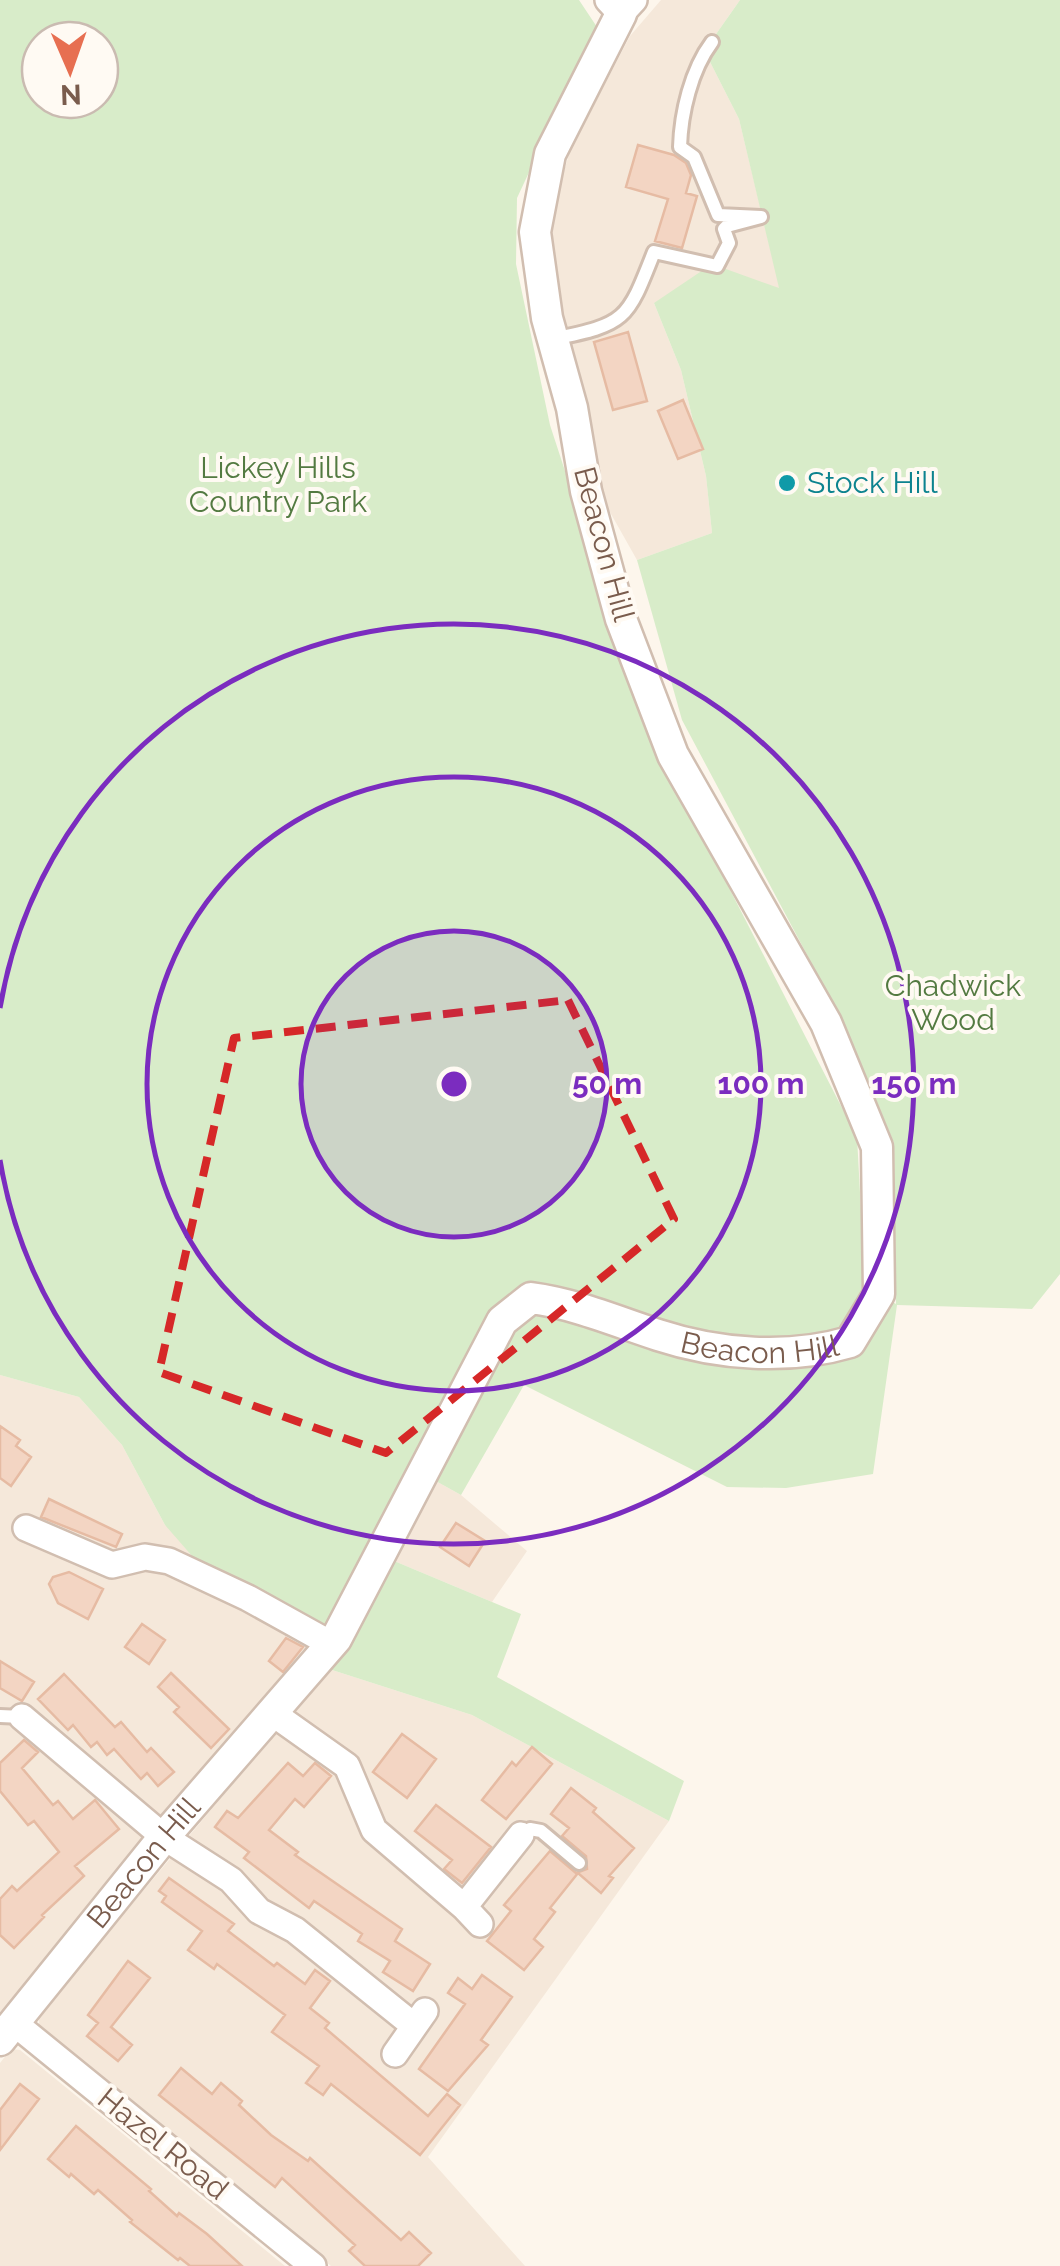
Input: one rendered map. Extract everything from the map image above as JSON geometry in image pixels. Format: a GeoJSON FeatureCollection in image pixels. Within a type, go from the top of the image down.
{"type":"FeatureCollection","features":[{"type":"Feature","properties":{"kind":"street","name":"Beacon Hill"},"geometry":{"type":"LineString","coordinates":[[7,2031],[164,1838],[331,1644],[502,1321],[531,1298],[572,1304],[662,1337],[760,1355],[818,1352],[850,1342],[879,1294],[877,1147],[826,1023],[672,754],[621,618],[586,491],[572,408],[553,339],[534,232],[550,154],[621,5]]}},
{"type":"Feature","properties":{"kind":"street"},"geometry":{"type":"LineString","coordinates":[[26,1528],[112,1565],[145,1557],[170,1561],[331,1644]]}},
{"type":"Feature","properties":{"kind":"street"},"geometry":{"type":"LineString","coordinates":[[271,1712],[348,1766],[374,1830],[472,1915],[521,1834]]}},
{"type":"Feature","properties":{"kind":"street"},"geometry":{"type":"LineString","coordinates":[[11,1717],[164,1838],[231,1880],[260,1911],[294,1930],[419,2018],[395,2054]]}},
{"type":"Feature","properties":{"kind":"street","name":"Hazel Road"},"geometry":{"type":"LineString","coordinates":[[7,2031],[312,2266]]}},
{"type":"Feature","properties":{"kind":"lane"},"geometry":{"type":"LineString","coordinates":[[553,339],[598,330],[616,322],[629,308],[654,252],[716,266],[729,243],[724,230],[727,226],[761,217],[718,215],[694,157],[680,147],[680,118],[704,53],[712,42]]}},
{"type":"Feature","properties":{"kind":"lane"},"geometry":{"type":"LineString","coordinates":[[521,1834],[530,1829],[541,1831],[580,1862]]}},
{"type":"Feature","properties":{"kind":"highlighted area"},"geometry":{"type":"Polygon","coordinates":[[[568,1000],[674,1219],[386,1453],[159,1372],[234,1038],[568,1000]]]}},
{"type":"Feature","properties":{"kind":"shaded area"},"geometry":{"type":"Polygon","coordinates":[[[661,0],[740,0],[714,37],[708,58],[739,119],[780,289],[654,303],[681,370],[706,476],[712,533],[637,560],[602,498],[556,313],[548,225],[570,151],[630,36],[661,0]]]}},
{"type":"Feature","properties":{"kind":"shaded area"},"geometry":{"type":"Polygon","coordinates":[[[0,1375],[79,1397],[122,1445],[165,1525],[317,1643],[0,2014],[0,1375]]]}},
{"type":"Feature","properties":{"kind":"shaded area"},"geometry":{"type":"Polygon","coordinates":[[[434,1480],[461,1495],[527,1551],[492,1602],[387,1558],[434,1480]]]}},
{"type":"Feature","properties":{"kind":"shaded area"},"geometry":{"type":"Polygon","coordinates":[[[329,1669],[472,1715],[669,1821],[428,2157],[525,2266],[331,2266],[39,2026],[39,2015],[329,1669]]]}},
{"type":"Feature","properties":{"kind":"shaded area"},"geometry":{"type":"Polygon","coordinates":[[[11,2049],[20,2050],[285,2266],[0,2266],[0,2063],[11,2049]]]}},
{"type":"Feature","properties":{"kind":"green space"},"geometry":{"type":"Polygon","coordinates":[[[0,0],[579,0],[597,27],[517,198],[516,264],[550,425],[652,738],[857,1137],[865,1285],[896,1304],[894,1143],[846,1028],[682,720],[637,560],[712,533],[706,476],[681,370],[654,303],[712,264],[779,288],[739,119],[708,58],[714,37],[740,0],[1060,0],[1060,1274],[1032,1309],[897,1305],[873,1474],[786,1488],[727,1487],[524,1385],[461,1495],[434,1480],[317,1643],[227,1596],[165,1525],[122,1445],[79,1397],[0,1375],[0,0]]]}},
{"type":"Feature","properties":{"kind":"green space"},"geometry":{"type":"Polygon","coordinates":[[[387,1558],[521,1614],[497,1677],[684,1781],[669,1821],[472,1715],[329,1669],[387,1558]]]}},
{"type":"Feature","properties":{"kind":"building"},"geometry":{"type":"Polygon","coordinates":[[[638,145],[674,155],[686,163],[691,175],[686,193],[697,196],[682,248],[655,241],[668,199],[626,187],[638,145]]]}},
{"type":"Feature","properties":{"kind":"building"},"geometry":{"type":"Polygon","coordinates":[[[628,332],[647,401],[613,410],[594,342],[628,332]]]}},
{"type":"Feature","properties":{"kind":"building"},"geometry":{"type":"Polygon","coordinates":[[[683,400],[703,449],[678,459],[658,411],[683,400]]]}},
{"type":"Feature","properties":{"kind":"building"},"geometry":{"type":"Polygon","coordinates":[[[0,1426],[20,1440],[16,1446],[31,1457],[11,1486],[0,1478],[0,1426]]]}},
{"type":"Feature","properties":{"kind":"building"},"geometry":{"type":"Polygon","coordinates":[[[49,1499],[122,1534],[116,1547],[41,1517],[49,1499]]]}},
{"type":"Feature","properties":{"kind":"building"},"geometry":{"type":"Polygon","coordinates":[[[456,1523],[485,1541],[469,1566],[440,1547],[456,1523]]]}},
{"type":"Feature","properties":{"kind":"building"},"geometry":{"type":"Polygon","coordinates":[[[69,1572],[103,1589],[88,1619],[58,1603],[49,1584],[53,1577],[69,1572]]]}},
{"type":"Feature","properties":{"kind":"building"},"geometry":{"type":"Polygon","coordinates":[[[142,1624],[165,1640],[149,1664],[125,1647],[142,1624]]]}},
{"type":"Feature","properties":{"kind":"building"},"geometry":{"type":"Polygon","coordinates":[[[286,1638],[303,1647],[283,1672],[269,1661],[286,1638]]]}},
{"type":"Feature","properties":{"kind":"building"},"geometry":{"type":"Polygon","coordinates":[[[0,1661],[34,1682],[22,1701],[0,1688],[0,1661]]]}},
{"type":"Feature","properties":{"kind":"building"},"geometry":{"type":"Polygon","coordinates":[[[171,1673],[229,1729],[211,1748],[174,1712],[179,1707],[158,1687],[171,1673]]]}},
{"type":"Feature","properties":{"kind":"building"},"geometry":{"type":"Polygon","coordinates":[[[64,1674],[115,1727],[121,1722],[147,1752],[151,1748],[174,1772],[158,1786],[147,1773],[141,1779],[114,1749],[107,1755],[97,1742],[91,1747],[73,1725],[68,1730],[38,1699],[64,1674]]]}},
{"type":"Feature","properties":{"kind":"building"},"geometry":{"type":"Polygon","coordinates":[[[402,1734],[436,1759],[407,1798],[373,1772],[402,1734]]]}},
{"type":"Feature","properties":{"kind":"building"},"geometry":{"type":"Polygon","coordinates":[[[24,1740],[38,1752],[22,1768],[53,1805],[58,1801],[73,1819],[95,1800],[119,1829],[75,1866],[84,1876],[14,1948],[0,1935],[0,1899],[12,1886],[17,1891],[59,1852],[34,1821],[28,1825],[0,1791],[0,1763],[24,1740]]]}},
{"type":"Feature","properties":{"kind":"building"},"geometry":{"type":"Polygon","coordinates":[[[532,1747],[552,1764],[506,1819],[482,1800],[512,1762],[516,1766],[532,1747]]]}},
{"type":"Feature","properties":{"kind":"building"},"geometry":{"type":"Polygon","coordinates":[[[288,1763],[303,1776],[315,1763],[331,1776],[304,1807],[295,1799],[269,1830],[298,1852],[295,1855],[402,1929],[395,1941],[430,1964],[413,1991],[383,1972],[390,1961],[358,1941],[362,1934],[314,1901],[309,1908],[244,1858],[249,1852],[215,1827],[227,1811],[238,1818],[288,1763]]]}},
{"type":"Feature","properties":{"kind":"building"},"geometry":{"type":"Polygon","coordinates":[[[571,1788],[634,1848],[609,1876],[613,1878],[601,1893],[578,1873],[550,1908],[555,1912],[534,1939],[543,1947],[524,1970],[487,1941],[511,1911],[504,1905],[550,1851],[576,1873],[587,1869],[586,1856],[562,1836],[569,1828],[551,1814],[571,1788]]]}},
{"type":"Feature","properties":{"kind":"building"},"geometry":{"type":"Polygon","coordinates":[[[436,1805],[491,1847],[462,1883],[444,1869],[452,1860],[415,1831],[436,1805]]]}},
{"type":"Feature","properties":{"kind":"building"},"geometry":{"type":"Polygon","coordinates":[[[169,1878],[234,1924],[228,1931],[274,1966],[277,1963],[305,1984],[315,1970],[330,1981],[310,2008],[329,2023],[325,2028],[428,2116],[447,2094],[460,2105],[420,2155],[331,2084],[323,2095],[306,2083],[319,2066],[272,2032],[285,2015],[217,1964],[214,1969],[188,1950],[202,1931],[162,1902],[166,1896],[159,1891],[169,1878]]]}},
{"type":"Feature","properties":{"kind":"building"},"geometry":{"type":"Polygon","coordinates":[[[128,1961],[150,1978],[111,2027],[132,2045],[118,2061],[87,2036],[98,2023],[88,2015],[128,1961]]]}},
{"type":"Feature","properties":{"kind":"building"},"geometry":{"type":"Polygon","coordinates":[[[482,1975],[512,1997],[481,2040],[488,2045],[448,2091],[419,2069],[465,2004],[448,1993],[458,1978],[472,1989],[482,1975]]]}},
{"type":"Feature","properties":{"kind":"building"},"geometry":{"type":"Polygon","coordinates":[[[181,2068],[212,2094],[221,2083],[271,2135],[308,2161],[310,2158],[401,2240],[409,2232],[431,2253],[418,2266],[365,2266],[349,2251],[355,2245],[282,2178],[275,2187],[159,2095],[181,2068]]]}},
{"type":"Feature","properties":{"kind":"building"},"geometry":{"type":"Polygon","coordinates":[[[20,2084],[39,2099],[0,2150],[0,2110],[20,2084]]]}},
{"type":"Feature","properties":{"kind":"building"},"geometry":{"type":"Polygon","coordinates":[[[76,2126],[177,2216],[179,2213],[207,2234],[242,2266],[190,2266],[178,2260],[130,2222],[98,2190],[94,2194],[71,2174],[69,2177],[48,2159],[76,2126]]]}},
{"type":"Feature","properties":{"kind":"place","name":"Stock Hill"},"geometry":{"type":"Point","coordinates":[787,483]}},
{"type":"Feature","properties":{"kind":"park label","name":"Lickey Hills Country Park"},"geometry":{"type":"Point","coordinates":[278,485]}},
{"type":"Feature","properties":{"kind":"park label","name":"Chadwick Wood"},"geometry":{"type":"Point","coordinates":[953,1003]}}]}
